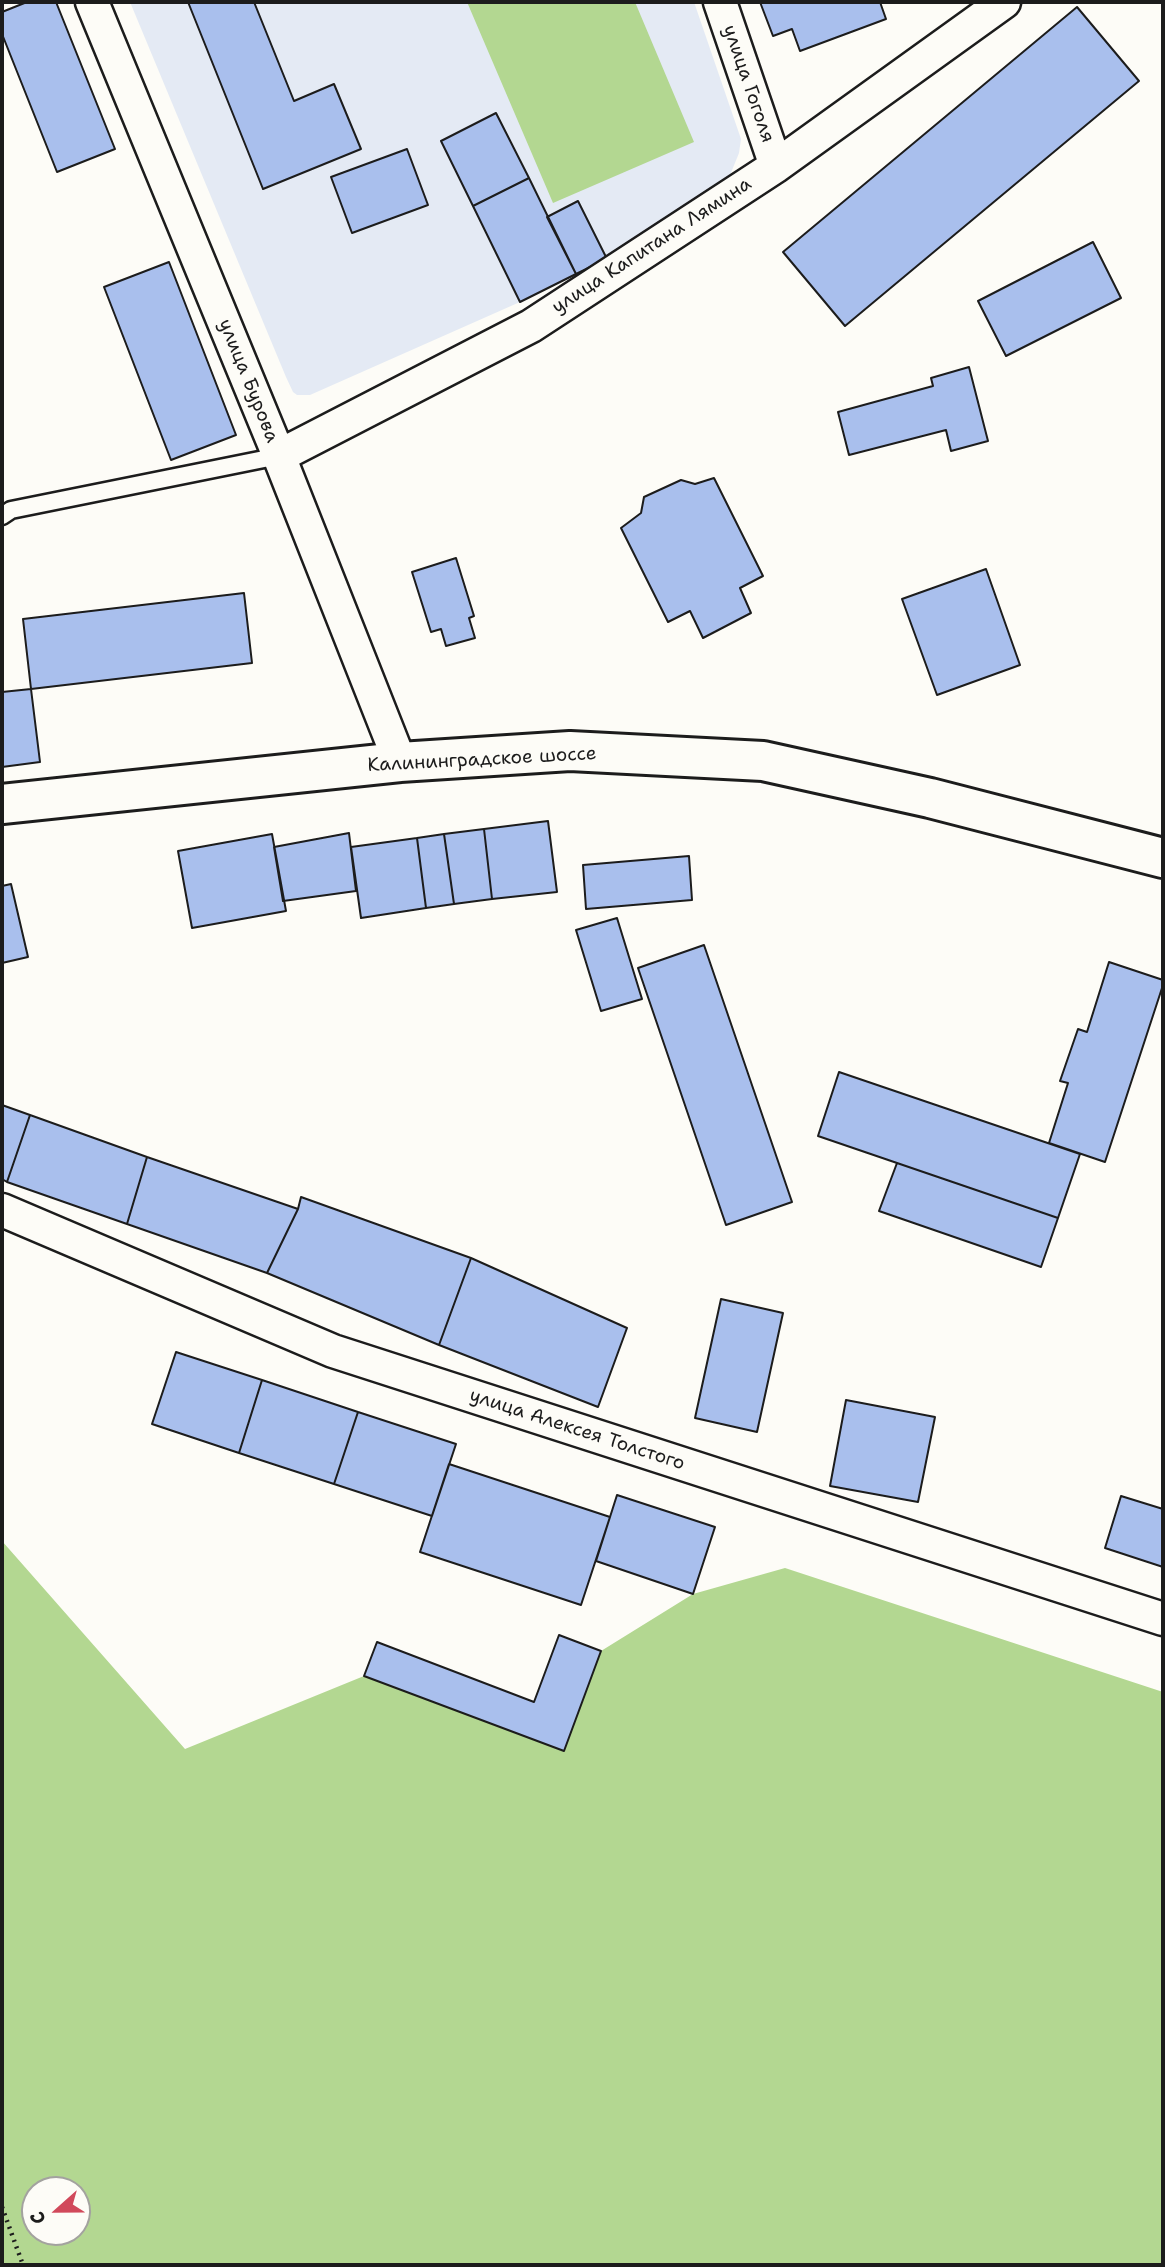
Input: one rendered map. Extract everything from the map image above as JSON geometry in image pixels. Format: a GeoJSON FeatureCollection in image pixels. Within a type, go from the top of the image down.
{"type":"FeatureCollection","features":[{"type":"Feature","properties":{"kind":"main road","name":"Калининградское шоссе"},"geometry":{"type":"LineString","coordinates":[[2,804],[400,762],[570,751],[763,761],[930,798],[1163,858]]}},
{"type":"Feature","properties":{"kind":"street","name":"улица Бурова"},"geometry":{"type":"LineString","coordinates":[[92,2],[279,456],[400,762]]}},
{"type":"Feature","properties":{"kind":"street","name":"улица Гоголя"},"geometry":{"type":"LineString","coordinates":[[720,2],[776,166]]}},
{"type":"Feature","properties":{"kind":"street","name":"улица Капитана Лямина"},"geometry":{"type":"LineString","coordinates":[[279,456],[531,326],[776,166],[1004,2]]}},
{"type":"Feature","properties":{"kind":"street","name":"улица Алексея Толстого"},"geometry":{"type":"LineString","coordinates":[[2,1210],[333,1351],[1163,1619]]}},
{"type":"Feature","properties":{"kind":"lane"},"geometry":{"type":"LineString","coordinates":[[2,516],[11,510],[279,456]]}},
{"type":"Feature","properties":{"kind":"path"},"geometry":{"type":"LineString","coordinates":[[2,2207],[23,2265]]}},
{"type":"Feature","properties":{"kind":"shaded area"},"geometry":{"type":"Polygon","coordinates":[[[130,2],[694,2],[741,139],[739,153],[726,185],[607,260],[520,302],[310,395],[297,395],[286,377],[130,2]]]}},
{"type":"Feature","properties":{"kind":"green space"},"geometry":{"type":"Polygon","coordinates":[[[467,2],[635,2],[694,142],[553,203],[467,2]]]}},
{"type":"Feature","properties":{"kind":"green space"},"geometry":{"type":"Polygon","coordinates":[[[2,1541],[185,1749],[364,1676],[564,1751],[601,1651],[693,1594],[785,1568],[1163,1692],[1163,2265],[2,2265],[2,1541]]]}},
{"type":"Feature","properties":{"kind":"building"},"geometry":{"type":"Polygon","coordinates":[[[27,2],[56,2],[115,149],[57,172],[2,34],[2,12],[27,2]]]}},
{"type":"Feature","properties":{"kind":"building"},"geometry":{"type":"Polygon","coordinates":[[[188,2],[254,2],[294,101],[334,84],[361,149],[263,189],[188,2]]]}},
{"type":"Feature","properties":{"kind":"building"},"geometry":{"type":"Polygon","coordinates":[[[760,2],[880,2],[886,19],[800,51],[792,29],[773,36],[760,2]]]}},
{"type":"Feature","properties":{"kind":"building"},"geometry":{"type":"Polygon","coordinates":[[[1077,7],[1139,81],[845,326],[783,252],[1077,7]]]}},
{"type":"Feature","properties":{"kind":"building"},"geometry":{"type":"Polygon","coordinates":[[[496,113],[529,178],[473,206],[441,141],[496,113]]]}},
{"type":"Feature","properties":{"kind":"building"},"geometry":{"type":"Polygon","coordinates":[[[407,149],[428,205],[352,233],[331,177],[407,149]]]}},
{"type":"Feature","properties":{"kind":"building"},"geometry":{"type":"Polygon","coordinates":[[[529,178],[576,274],[520,302],[473,206],[529,178]]]}},
{"type":"Feature","properties":{"kind":"building"},"geometry":{"type":"Polygon","coordinates":[[[578,201],[607,259],[576,274],[547,217],[578,201]]]}},
{"type":"Feature","properties":{"kind":"building"},"geometry":{"type":"Polygon","coordinates":[[[1093,242],[1121,298],[1006,356],[978,301],[1093,242]]]}},
{"type":"Feature","properties":{"kind":"building"},"geometry":{"type":"Polygon","coordinates":[[[169,262],[236,435],[171,460],[104,287],[169,262]]]}},
{"type":"Feature","properties":{"kind":"building"},"geometry":{"type":"Polygon","coordinates":[[[969,367],[988,441],[951,451],[946,430],[849,455],[838,412],[933,386],[931,378],[969,367]]]}},
{"type":"Feature","properties":{"kind":"building"},"geometry":{"type":"Polygon","coordinates":[[[714,478],[763,576],[740,588],[751,613],[703,638],[690,611],[668,622],[621,528],[641,513],[644,497],[681,480],[695,484],[714,478]]]}},
{"type":"Feature","properties":{"kind":"building"},"geometry":{"type":"Polygon","coordinates":[[[456,558],[474,616],[469,618],[475,638],[446,646],[441,629],[431,632],[412,572],[456,558]]]}},
{"type":"Feature","properties":{"kind":"building"},"geometry":{"type":"Polygon","coordinates":[[[986,569],[1020,665],[937,695],[902,599],[986,569]]]}},
{"type":"Feature","properties":{"kind":"building"},"geometry":{"type":"Polygon","coordinates":[[[244,593],[252,663],[31,689],[23,619],[244,593]]]}},
{"type":"Feature","properties":{"kind":"building"},"geometry":{"type":"Polygon","coordinates":[[[31,689],[40,762],[2,767],[2,692],[31,689]]]}},
{"type":"Feature","properties":{"kind":"building"},"geometry":{"type":"Polygon","coordinates":[[[548,821],[557,892],[492,899],[484,829],[548,821]]]}},
{"type":"Feature","properties":{"kind":"building"},"geometry":{"type":"Polygon","coordinates":[[[484,829],[492,899],[454,904],[444,834],[484,829]]]}},
{"type":"Feature","properties":{"kind":"building"},"geometry":{"type":"Polygon","coordinates":[[[349,833],[356,891],[283,901],[274,847],[349,833]]]}},
{"type":"Feature","properties":{"kind":"building"},"geometry":{"type":"Polygon","coordinates":[[[272,834],[286,911],[192,928],[178,851],[272,834]]]}},
{"type":"Feature","properties":{"kind":"building"},"geometry":{"type":"Polygon","coordinates":[[[444,834],[454,904],[426,908],[417,838],[444,834]]]}},
{"type":"Feature","properties":{"kind":"building"},"geometry":{"type":"Polygon","coordinates":[[[417,838],[426,908],[361,918],[351,847],[417,838]]]}},
{"type":"Feature","properties":{"kind":"building"},"geometry":{"type":"Polygon","coordinates":[[[689,856],[692,900],[586,909],[583,865],[689,856]]]}},
{"type":"Feature","properties":{"kind":"building"},"geometry":{"type":"Polygon","coordinates":[[[11,884],[28,957],[2,963],[2,886],[11,884]]]}},
{"type":"Feature","properties":{"kind":"building"},"geometry":{"type":"Polygon","coordinates":[[[617,918],[642,999],[601,1011],[576,930],[617,918]]]}},
{"type":"Feature","properties":{"kind":"building"},"geometry":{"type":"Polygon","coordinates":[[[704,945],[792,1202],[726,1225],[638,968],[704,945]]]}},
{"type":"Feature","properties":{"kind":"building"},"geometry":{"type":"Polygon","coordinates":[[[1109,962],[1163,980],[1163,985],[1105,1162],[1049,1143],[1068,1083],[1060,1081],[1078,1029],[1087,1032],[1109,962]]]}},
{"type":"Feature","properties":{"kind":"building"},"geometry":{"type":"Polygon","coordinates":[[[839,1072],[1080,1154],[1058,1218],[818,1136],[839,1072]]]}},
{"type":"Feature","properties":{"kind":"building"},"geometry":{"type":"Polygon","coordinates":[[[2,1105],[30,1115],[7,1182],[2,1179],[2,1105]]]}},
{"type":"Feature","properties":{"kind":"building"},"geometry":{"type":"Polygon","coordinates":[[[30,1115],[147,1157],[127,1224],[7,1182],[30,1115]]]}},
{"type":"Feature","properties":{"kind":"building"},"geometry":{"type":"Polygon","coordinates":[[[147,1157],[298,1209],[267,1273],[127,1224],[147,1157]]]}},
{"type":"Feature","properties":{"kind":"building"},"geometry":{"type":"Polygon","coordinates":[[[897,1163],[1058,1218],[1041,1267],[879,1211],[897,1163]]]}},
{"type":"Feature","properties":{"kind":"building"},"geometry":{"type":"Polygon","coordinates":[[[301,1197],[471,1258],[439,1345],[267,1273],[298,1209],[301,1197]]]}},
{"type":"Feature","properties":{"kind":"building"},"geometry":{"type":"Polygon","coordinates":[[[471,1258],[627,1328],[598,1407],[439,1345],[471,1258]]]}},
{"type":"Feature","properties":{"kind":"building"},"geometry":{"type":"Polygon","coordinates":[[[721,1299],[783,1313],[757,1432],[695,1418],[721,1299]]]}},
{"type":"Feature","properties":{"kind":"building"},"geometry":{"type":"Polygon","coordinates":[[[176,1352],[262,1380],[239,1453],[152,1424],[176,1352]]]}},
{"type":"Feature","properties":{"kind":"building"},"geometry":{"type":"Polygon","coordinates":[[[262,1380],[358,1412],[334,1484],[239,1453],[262,1380]]]}},
{"type":"Feature","properties":{"kind":"building"},"geometry":{"type":"Polygon","coordinates":[[[846,1400],[935,1417],[918,1502],[830,1486],[846,1400]]]}},
{"type":"Feature","properties":{"kind":"building"},"geometry":{"type":"Polygon","coordinates":[[[358,1412],[456,1444],[432,1516],[334,1484],[358,1412]]]}},
{"type":"Feature","properties":{"kind":"building"},"geometry":{"type":"Polygon","coordinates":[[[449,1464],[610,1517],[581,1605],[420,1552],[449,1464]]]}},
{"type":"Feature","properties":{"kind":"building"},"geometry":{"type":"Polygon","coordinates":[[[617,1495],[715,1527],[693,1594],[596,1561],[617,1495]]]}},
{"type":"Feature","properties":{"kind":"building"},"geometry":{"type":"Polygon","coordinates":[[[1121,1496],[1163,1509],[1163,1567],[1105,1548],[1121,1496]]]}},
{"type":"Feature","properties":{"kind":"building"},"geometry":{"type":"Polygon","coordinates":[[[559,1635],[601,1651],[564,1751],[364,1676],[377,1642],[534,1702],[559,1635]]]}}]}
